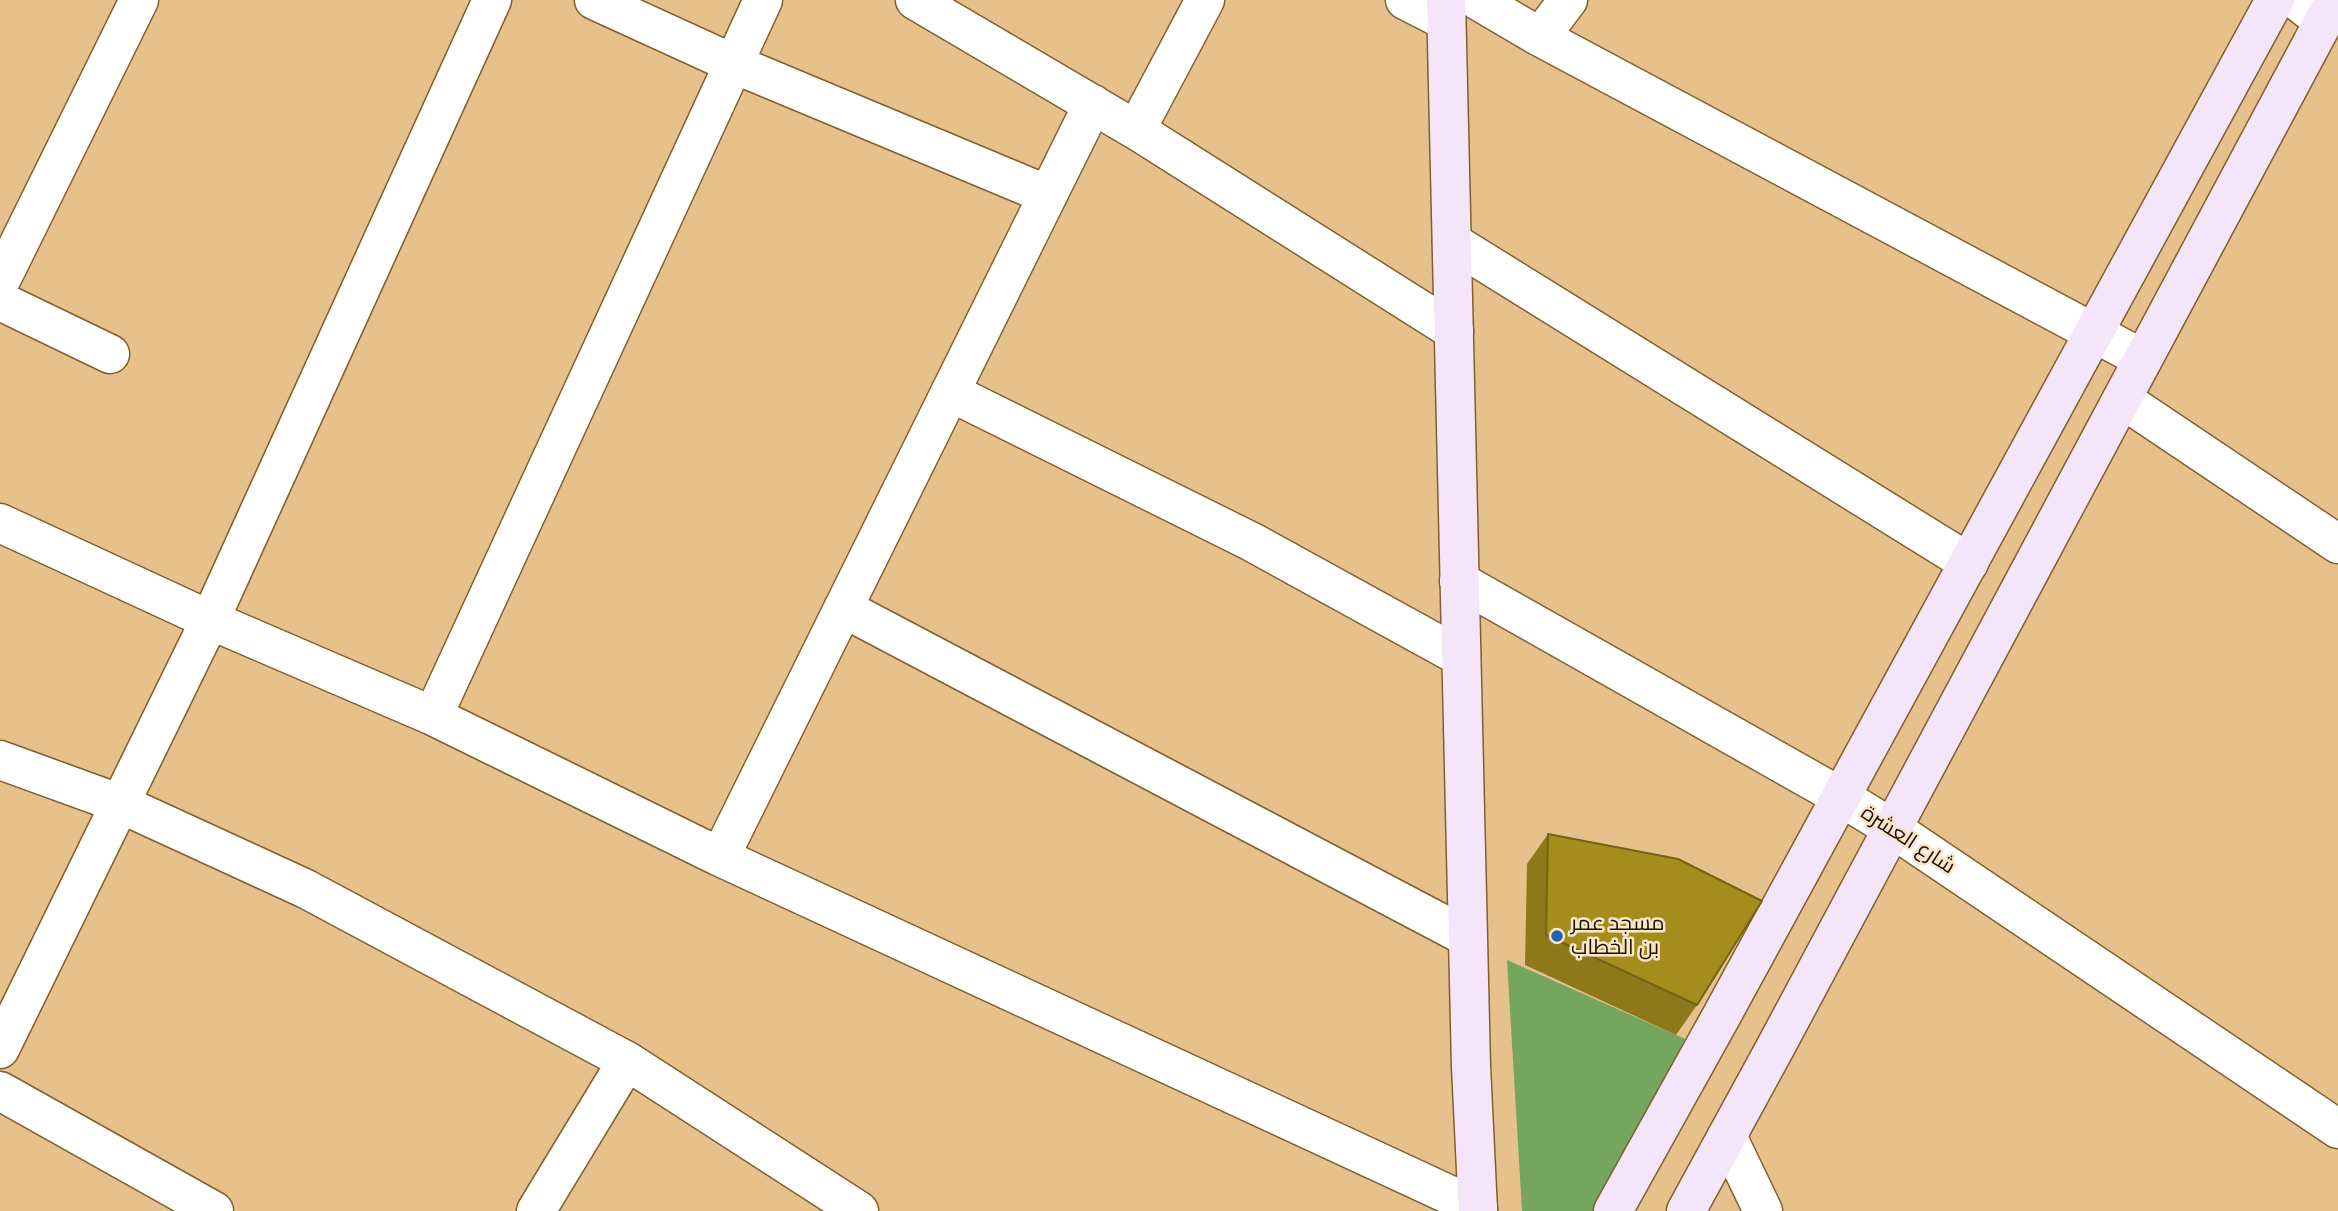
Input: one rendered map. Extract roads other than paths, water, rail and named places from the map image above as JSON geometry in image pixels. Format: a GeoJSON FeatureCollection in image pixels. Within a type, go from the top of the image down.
{"type":"FeatureCollection","features":[{"type":"Feature","properties":{"kind":"main road"},"geometry":{"type":"LineString","coordinates":[[1613,1211],[2275,0]]}},
{"type":"Feature","properties":{"kind":"main road"},"geometry":{"type":"LineString","coordinates":[[1456,7],[1452,242],[1467,937],[1478,1209]]}},
{"type":"Feature","properties":{"kind":"main road"},"geometry":{"type":"LineString","coordinates":[[1686,1211],[2143,359],[2318,7]]}},
{"type":"Feature","properties":{"kind":"street"},"geometry":{"type":"LineString","coordinates":[[0,282],[139,0]]}},
{"type":"Feature","properties":{"kind":"street"},"geometry":{"type":"LineString","coordinates":[[0,1049],[210,620],[492,0]]}},
{"type":"Feature","properties":{"kind":"street"},"geometry":{"type":"LineString","coordinates":[[594,0],[734,64],[1048,195]]}},
{"type":"Feature","properties":{"kind":"street"},"geometry":{"type":"LineString","coordinates":[[433,716],[762,0]]}},
{"type":"Feature","properties":{"kind":"street"},"geometry":{"type":"LineString","coordinates":[[915,0],[1136,130],[1454,331]]}},
{"type":"Feature","properties":{"kind":"street"},"geometry":{"type":"LineString","coordinates":[[1136,130],[1205,0]]}},
{"type":"Feature","properties":{"kind":"street"},"geometry":{"type":"LineString","coordinates":[[1405,0],[1456,7],[1541,37],[2143,359]]}},
{"type":"Feature","properties":{"kind":"street"},"geometry":{"type":"LineString","coordinates":[[1541,37],[1568,0]]}},
{"type":"Feature","properties":{"kind":"street"},"geometry":{"type":"LineString","coordinates":[[720,857],[1093,104]]}},
{"type":"Feature","properties":{"kind":"street"},"geometry":{"type":"LineString","coordinates":[[1452,242],[1969,563]]}},
{"type":"Feature","properties":{"kind":"street"},"geometry":{"type":"LineString","coordinates":[[0,301],[110,354]]}},
{"type":"Feature","properties":{"kind":"street"},"geometry":{"type":"LineString","coordinates":[[950,392],[1252,542],[1461,657]]}},
{"type":"Feature","properties":{"kind":"street"},"geometry":{"type":"LineString","coordinates":[[2122,399],[2338,544]]}},
{"type":"Feature","properties":{"kind":"street"},"geometry":{"type":"LineString","coordinates":[[0,523],[210,620],[433,716],[720,857],[1478,1209]]}},
{"type":"Feature","properties":{"kind":"street","name":"شارع العشرة"},"geometry":{"type":"LineString","coordinates":[[1459,581],[1893,829],[2338,1129]]}},
{"type":"Feature","properties":{"kind":"street"},"geometry":{"type":"LineString","coordinates":[[843,608],[1467,937]]}},
{"type":"Feature","properties":{"kind":"street"},"geometry":{"type":"LineString","coordinates":[[0,760],[121,804],[306,889],[627,1061],[859,1211]]}},
{"type":"Feature","properties":{"kind":"street"},"geometry":{"type":"LineString","coordinates":[[536,1211],[627,1061]]}},
{"type":"Feature","properties":{"kind":"street"},"geometry":{"type":"LineString","coordinates":[[0,1091],[214,1211]]}},
{"type":"Feature","properties":{"kind":"street"},"geometry":{"type":"LineString","coordinates":[[1727,1136],[1763,1211]]}},
{"type":"Feature","properties":{"kind":"place","name":"مسجد عمر بن الخطاب"},"geometry":{"type":"Point","coordinates":[1557,936]}}]}
